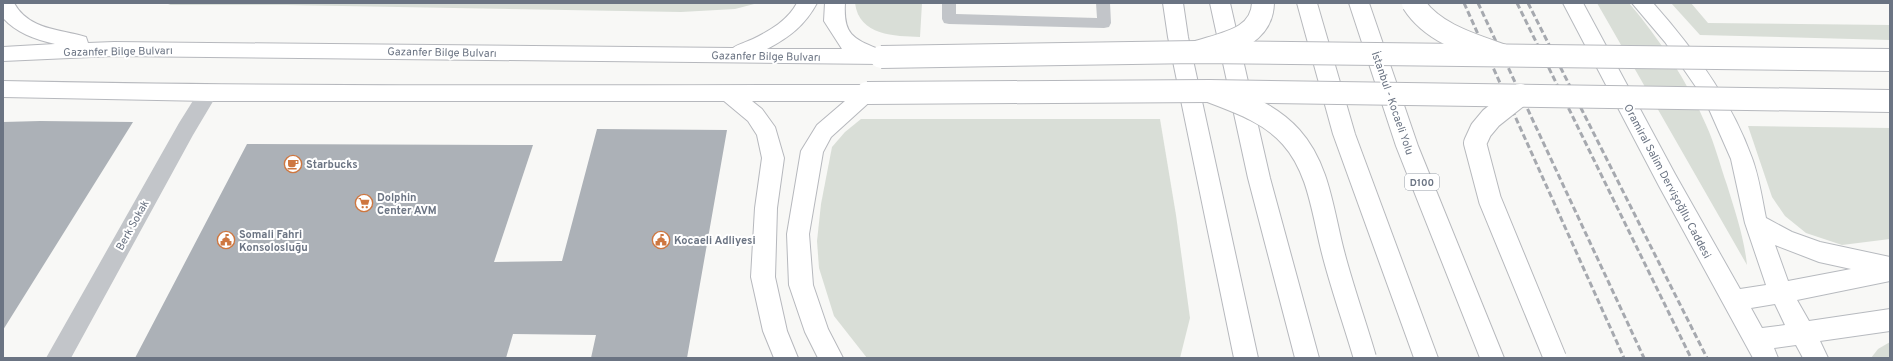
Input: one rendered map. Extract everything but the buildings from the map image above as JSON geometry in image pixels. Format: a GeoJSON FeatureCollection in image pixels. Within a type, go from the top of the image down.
{"type":"FeatureCollection","features":[{"type":"Feature","properties":{"kind":"main road"},"geometry":{"type":"LineString","coordinates":[[4,3],[8,11],[19,23],[44,35],[114,49]]}},
{"type":"Feature","properties":{"kind":"main road"},"geometry":{"type":"LineString","coordinates":[[733,55],[774,38],[795,21],[807,3]]}},
{"type":"Feature","properties":{"kind":"main road"},"geometry":{"type":"LineString","coordinates":[[835,3],[834,21],[849,45],[881,57]]}},
{"type":"Feature","properties":{"kind":"main road"},"geometry":{"type":"LineString","coordinates":[[1173,3],[1180,45],[1246,358]]}},
{"type":"Feature","properties":{"kind":"main road"},"geometry":{"type":"LineString","coordinates":[[1220,3],[1258,178],[1307,358]]}},
{"type":"Feature","properties":{"kind":"main road"},"geometry":{"type":"LineString","coordinates":[[1197,52],[1242,37],[1258,24],[1264,10],[1263,3]]}},
{"type":"Feature","properties":{"kind":"main road"},"geometry":{"type":"LineString","coordinates":[[1307,3],[1344,134],[1426,358]]}},
{"type":"Feature","properties":{"kind":"main road","name":"İstanbul - Kocaeli Yolu"},"geometry":{"type":"LineString","coordinates":[[1359,3],[1408,146],[1492,358]]}},
{"type":"Feature","properties":{"kind":"main road"},"geometry":{"type":"LineString","coordinates":[[1413,3],[1415,8],[1426,19],[1444,32],[1463,41],[1502,55]]}},
{"type":"Feature","properties":{"kind":"main road","name":"Oramiral Salim Dervişoğllu Caddesi"},"geometry":{"type":"LineString","coordinates":[[1573,3],[1667,180],[1761,349]]}},
{"type":"Feature","properties":{"kind":"main road"},"geometry":{"type":"LineString","coordinates":[[1642,3],[1672,37],[1714,97],[1742,159],[1756,223],[1781,293],[1816,358]]}},
{"type":"Feature","properties":{"kind":"main road","name":"Gazanfer Bilge Bulvarı"},"geometry":{"type":"LineString","coordinates":[[3,54],[114,49],[881,57],[1197,52],[1890,60]]}},
{"type":"Feature","properties":{"kind":"main road"},"geometry":{"type":"LineString","coordinates":[[3,89],[208,93],[867,93],[1209,91],[1890,101]]}},
{"type":"Feature","properties":{"kind":"main road"},"geometry":{"type":"LineString","coordinates":[[1209,91],[1256,111],[1290,136],[1304,154],[1312,173],[1334,256],[1365,358]]}},
{"type":"Feature","properties":{"kind":"main road"},"geometry":{"type":"LineString","coordinates":[[726,92],[755,115],[767,132],[773,158],[766,208],[763,277],[775,331],[786,358]]}},
{"type":"Feature","properties":{"kind":"main road"},"geometry":{"type":"LineString","coordinates":[[831,358],[817,332],[801,285],[798,234],[812,151],[824,131],[867,93]]}},
{"type":"Feature","properties":{"kind":"main road"},"geometry":{"type":"LineString","coordinates":[[1520,95],[1486,124],[1481,130],[1475,143],[1490,200],[1555,358]]}},
{"type":"Feature","properties":{"kind":"main road"},"geometry":{"type":"LineString","coordinates":[[1756,223],[1784,239],[1819,252],[1890,268]]}},
{"type":"Feature","properties":{"kind":"main road"},"geometry":{"type":"LineString","coordinates":[[1734,300],[1781,293],[1890,271]]}},
{"type":"Feature","properties":{"kind":"main road"},"geometry":{"type":"LineString","coordinates":[[1761,349],[1804,334],[1890,320]]}},
{"type":"Feature","properties":{"kind":"main road"},"geometry":{"type":"LineString","coordinates":[[1230,358],[1239,326]]}},
{"type":"Feature","properties":{"kind":"street","name":"Berk Sokak"},"geometry":{"type":"LineString","coordinates":[[58,358],[186,129],[208,93]]}},
{"type":"Feature","properties":{"kind":"lane"},"geometry":{"type":"LineString","coordinates":[[949,3],[948,19],[1104,23],[1103,3]]}},
{"type":"Feature","properties":{"kind":"shaded area"},"geometry":{"type":"Polygon","coordinates":[[[173,3],[758,3],[735,9],[681,12],[286,5],[168,5],[173,3]]]}},
{"type":"Feature","properties":{"kind":"shaded area"},"geometry":{"type":"Polygon","coordinates":[[[855,3],[922,3],[920,37],[890,35],[871,28],[863,22],[858,14],[855,3]]]}},
{"type":"Feature","properties":{"kind":"shaded area"},"geometry":{"type":"Polygon","coordinates":[[[1597,3],[1629,3],[1652,32],[1682,78],[1699,110],[1715,148],[1739,224],[1747,265],[1597,3]]]}},
{"type":"Feature","properties":{"kind":"shaded area"},"geometry":{"type":"Polygon","coordinates":[[[1671,3],[1691,3],[1708,23],[1890,25],[1890,40],[1700,35],[1671,3]]]}},
{"type":"Feature","properties":{"kind":"shaded area"},"geometry":{"type":"Polygon","coordinates":[[[861,119],[1160,119],[1176,215],[1190,318],[1180,358],[867,358],[834,316],[819,268],[817,241],[821,204],[832,147],[845,132],[861,119]]]}},
{"type":"Feature","properties":{"kind":"shaded area"},"geometry":{"type":"Polygon","coordinates":[[[1748,126],[1890,128],[1890,239],[1842,245],[1806,233],[1785,216],[1772,197],[1748,126]]]}},
{"type":"Feature","properties":{"kind":"shaded area"},"geometry":{"type":"Polygon","coordinates":[[[1890,342],[1890,358],[1871,358],[1878,349],[1890,342]]]}},
{"type":"Feature","properties":{"kind":"railway"},"geometry":{"type":"LineString","coordinates":[[1464,3],[1624,358]]}},
{"type":"Feature","properties":{"kind":"railway"},"geometry":{"type":"LineString","coordinates":[[1478,3],[1644,358]]}},
{"type":"Feature","properties":{"kind":"railway"},"geometry":{"type":"LineString","coordinates":[[1517,3],[1691,358]]}},
{"type":"Feature","properties":{"kind":"railway"},"geometry":{"type":"LineString","coordinates":[[1528,3],[1707,358]]}},
{"type":"Feature","properties":{"kind":"place","name":"Starbucks"},"geometry":{"type":"Point","coordinates":[293,164]}},
{"type":"Feature","properties":{"kind":"place","name":"Dolphin Center AVM"},"geometry":{"type":"Point","coordinates":[364,203]}},
{"type":"Feature","properties":{"kind":"place","name":"Somali Fahri Konsolosluğu"},"geometry":{"type":"Point","coordinates":[226,240]}},
{"type":"Feature","properties":{"kind":"place","name":"Kocaeli Adliyesi"},"geometry":{"type":"Point","coordinates":[661,240]}}]}
